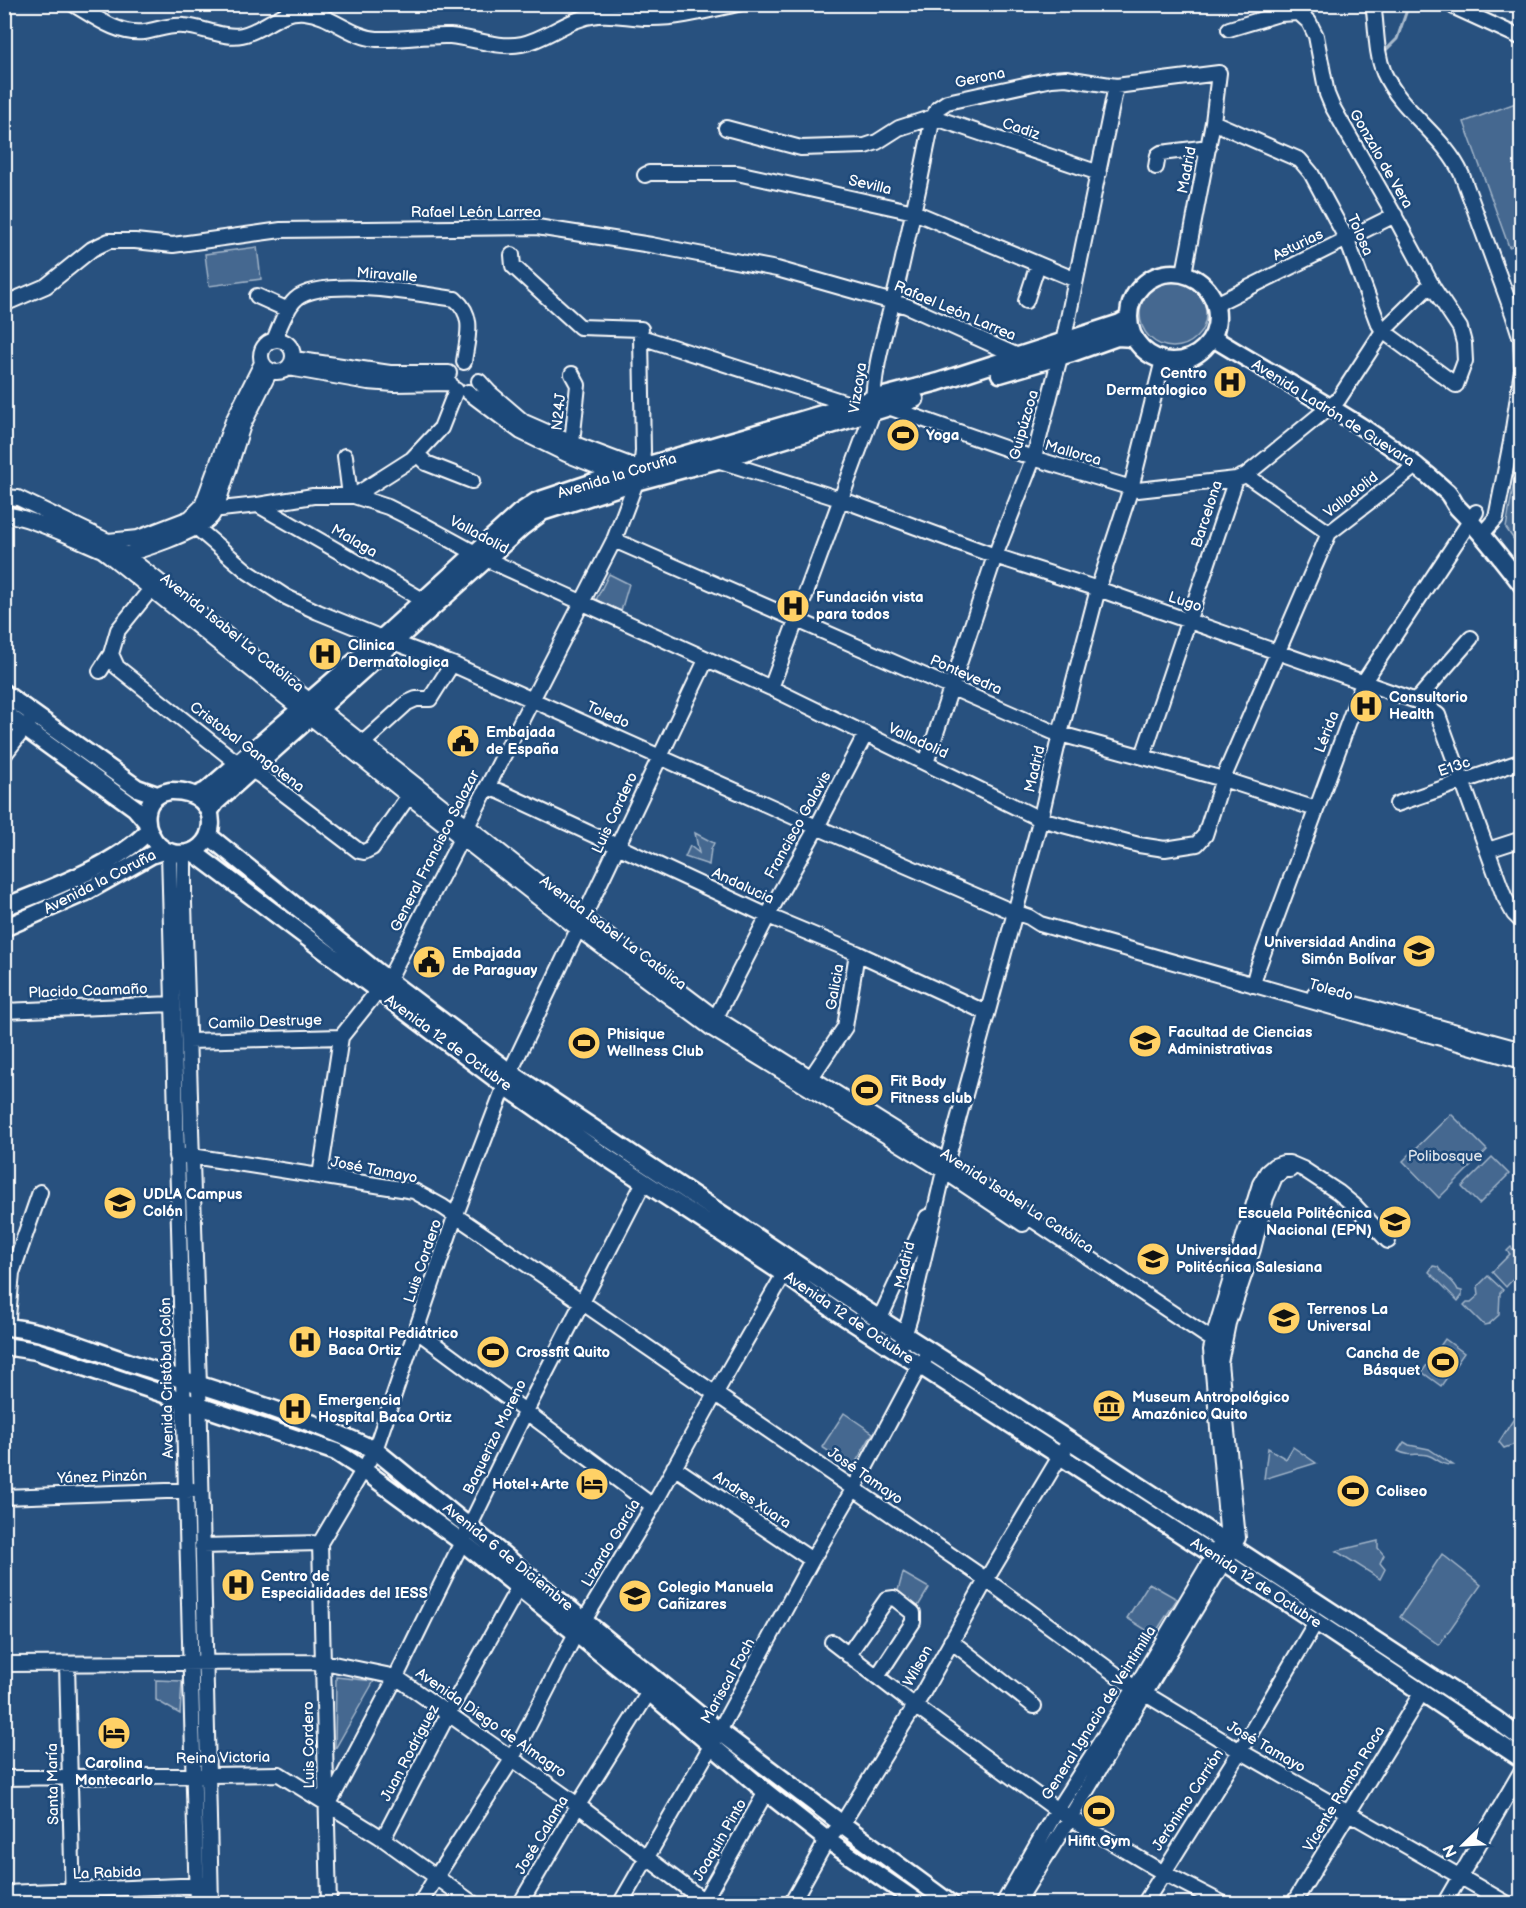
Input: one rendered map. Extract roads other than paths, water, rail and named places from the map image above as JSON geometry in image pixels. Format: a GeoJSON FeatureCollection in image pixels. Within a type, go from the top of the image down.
{"type":"FeatureCollection","features":[{"type":"Feature","properties":{"kind":"main road"},"geometry":{"type":"LineString","coordinates":[[1184,273],[1199,280],[1210,291],[1216,306],[1218,318],[1213,338],[1203,350],[1191,358],[1177,361],[1164,360],[1147,352],[1134,338],[1129,318],[1133,297],[1149,279],[1160,274],[1184,273]]}},
{"type":"Feature","properties":{"kind":"main road","name":"Avenida la Coruña"},"geometry":{"type":"LineString","coordinates":[[480,556],[542,512],[638,475],[878,406],[1061,350],[1129,318]]}},
{"type":"Feature","properties":{"kind":"main road","name":"Avenida la Coruña"},"geometry":{"type":"LineString","coordinates":[[715,453],[853,405],[878,406],[938,382],[1020,357],[1117,337],[1134,338]]}},
{"type":"Feature","properties":{"kind":"main road","name":"Avenida Ladrón de Guevara"},"geometry":{"type":"LineString","coordinates":[[1213,338],[1329,407],[1417,465],[1450,495],[1455,504],[1473,516],[1518,573]]}},
{"type":"Feature","properties":{"kind":"main road","name":"Avenida la Coruña"},"geometry":{"type":"LineString","coordinates":[[209,812],[245,767],[480,556],[519,513],[537,501],[618,474],[638,475]]}},
{"type":"Feature","properties":{"kind":"main road"},"geometry":{"type":"LineString","coordinates":[[4,693],[30,722],[135,808],[147,825],[152,838],[177,852],[200,848],[208,836],[211,822],[206,806],[195,796],[187,792],[170,791],[157,795],[150,802],[147,825]]}},
{"type":"Feature","properties":{"kind":"main road"},"geometry":{"type":"LineString","coordinates":[[4,713],[30,722],[137,788],[157,795]]}},
{"type":"Feature","properties":{"kind":"main road","name":"Avenida la Coruña"},"geometry":{"type":"LineString","coordinates":[[195,796],[245,767]]}},
{"type":"Feature","properties":{"kind":"main road","name":"Avenida la Coruña"},"geometry":{"type":"LineString","coordinates":[[4,907],[91,869],[141,839],[147,825]]}},
{"type":"Feature","properties":{"kind":"main road","name":"Avenida 12 de Octubre"},"geometry":{"type":"LineString","coordinates":[[208,836],[382,986]]}},
{"type":"Feature","properties":{"kind":"main road","name":"Avenida la Coruña"},"geometry":{"type":"LineString","coordinates":[[6,923],[84,893],[151,855],[177,852]]}},
{"type":"Feature","properties":{"kind":"main road","name":"Avenida 12 de Octubre"},"geometry":{"type":"LineString","coordinates":[[177,852],[382,986],[644,1182],[788,1267]]}},
{"type":"Feature","properties":{"kind":"main road","name":"Avenida 12 de Octubre"},"geometry":{"type":"LineString","coordinates":[[507,1079],[877,1327],[899,1352],[1316,1622],[1521,1759]]}},
{"type":"Feature","properties":{"kind":"main road","name":"Avenida 6 de Diciembre"},"geometry":{"type":"LineString","coordinates":[[6,1327],[37,1332],[192,1383],[338,1433],[375,1450],[466,1535],[518,1588],[580,1627],[649,1692],[842,1824],[951,1904]]}},
{"type":"Feature","properties":{"kind":"main road","name":"Avenida 12 de Octubre"},"geometry":{"type":"LineString","coordinates":[[877,1327],[905,1335],[938,1355],[1459,1695],[1521,1739]]}},
{"type":"Feature","properties":{"kind":"main road","name":"Avenida 6 de Diciembre"},"geometry":{"type":"LineString","coordinates":[[4,1346],[36,1351],[336,1452],[466,1535],[715,1738],[766,1792],[827,1840],[920,1904]]}},
{"type":"Feature","properties":{"kind":"main road"},"geometry":{"type":"LineString","coordinates":[[1352,1646],[1369,1650],[1376,1649],[1381,1644]]}},
{"type":"Feature","properties":{"kind":"main road"},"geometry":{"type":"LineString","coordinates":[[1422,1692],[1435,1686],[1459,1695]]}},
{"type":"Feature","properties":{"kind":"street"},"geometry":{"type":"LineString","coordinates":[[74,4],[112,27],[128,31],[141,32],[170,26],[184,26],[239,36],[290,13],[305,12],[317,15],[359,35],[375,39],[451,36],[518,45],[526,44],[583,17],[600,15],[651,18],[680,16],[738,4]]}},
{"type":"Feature","properties":{"kind":"street"},"geometry":{"type":"LineString","coordinates":[[1373,4],[1379,58],[1391,86],[1456,162],[1521,339],[1516,444],[1496,518],[1486,530]]}},
{"type":"Feature","properties":{"kind":"street"},"geometry":{"type":"LineString","coordinates":[[1454,8],[1521,38]]}},
{"type":"Feature","properties":{"kind":"street","name":"Gonzalo de Vera"},"geometry":{"type":"LineString","coordinates":[[1229,29],[1286,13],[1299,13],[1304,16],[1316,36],[1329,100],[1395,215],[1431,284],[1460,328],[1465,361],[1456,385]]}},
{"type":"Feature","properties":{"kind":"street","name":"Gerona"},"geometry":{"type":"LineString","coordinates":[[726,128],[801,148],[865,146],[877,142],[899,128],[933,117],[938,108],[947,102],[1052,79],[1066,78],[1116,86],[1219,73]]}},
{"type":"Feature","properties":{"kind":"street","name":"Madrid"},"geometry":{"type":"LineString","coordinates":[[1184,273],[1214,122],[1219,73]]}},
{"type":"Feature","properties":{"kind":"street","name":"Guipúzcoa"},"geometry":{"type":"LineString","coordinates":[[926,763],[995,556],[1033,458],[1061,350],[1116,86]]}},
{"type":"Feature","properties":{"kind":"street","name":"Cadiz"},"geometry":{"type":"LineString","coordinates":[[933,117],[1099,173]]}},
{"type":"Feature","properties":{"kind":"street","name":"Vizcaya"},"geometry":{"type":"LineString","coordinates":[[771,688],[878,406],[873,387],[915,212],[933,117]]}},
{"type":"Feature","properties":{"kind":"street","name":"Tolosa"},"geometry":{"type":"LineString","coordinates":[[1214,122],[1300,160],[1311,173],[1347,240],[1377,321],[1383,331],[1456,385]]}},
{"type":"Feature","properties":{"kind":"street"},"geometry":{"type":"LineString","coordinates":[[1156,167],[1159,154],[1162,152],[1209,147]]}},
{"type":"Feature","properties":{"kind":"street","name":"Sevilla"},"geometry":{"type":"LineString","coordinates":[[645,175],[649,173],[737,173],[915,212],[1076,280]]}},
{"type":"Feature","properties":{"kind":"street","name":"Asturias"},"geometry":{"type":"LineString","coordinates":[[1216,306],[1222,300],[1395,215]]}},
{"type":"Feature","properties":{"kind":"street","name":"Rafael León Larrea"},"geometry":{"type":"LineString","coordinates":[[4,304],[46,286],[92,249],[109,241],[173,245],[281,230],[537,227],[648,244],[777,269],[907,306],[1020,357]]}},
{"type":"Feature","properties":{"kind":"street"},"geometry":{"type":"LineString","coordinates":[[512,255],[513,266],[580,327],[641,333],[853,405]]}},
{"type":"Feature","properties":{"kind":"street"},"geometry":{"type":"LineString","coordinates":[[1026,301],[1038,264]]}},
{"type":"Feature","properties":{"kind":"street","name":"Barcelona"},"geometry":{"type":"LineString","coordinates":[[1143,756],[1241,477],[1338,400],[1383,331],[1431,284]]}},
{"type":"Feature","properties":{"kind":"street","name":"Miravalle"},"geometry":{"type":"LineString","coordinates":[[274,340],[288,310],[302,295],[330,289],[382,288],[455,299],[469,318],[464,362]]}},
{"type":"Feature","properties":{"kind":"street"},"geometry":{"type":"LineString","coordinates":[[257,296],[288,310]]}},
{"type":"Feature","properties":{"kind":"street","name":"General Francisco Salazar"},"geometry":{"type":"LineString","coordinates":[[341,1037],[382,986],[533,700],[614,540],[638,475],[643,451],[641,333]]}},
{"type":"Feature","properties":{"kind":"street"},"geometry":{"type":"LineString","coordinates":[[110,556],[124,554],[140,543],[210,518],[216,509],[243,425],[266,367],[261,353],[269,342],[274,340],[289,344],[292,348],[291,363],[280,372],[266,367]]}},
{"type":"Feature","properties":{"kind":"street","name":"Madrid"},"geometry":{"type":"LineString","coordinates":[[899,1352],[945,1166],[1040,819],[1098,590],[1131,488],[1164,360]]}},
{"type":"Feature","properties":{"kind":"street"},"geometry":{"type":"LineString","coordinates":[[345,456],[352,496],[412,459],[441,428],[456,385],[455,365],[464,362],[476,368],[479,381],[489,393],[524,422],[569,449],[618,474]]}},
{"type":"Feature","properties":{"kind":"street"},"geometry":{"type":"LineString","coordinates":[[291,363],[368,382],[456,385],[475,388],[479,381]]}},
{"type":"Feature","properties":{"kind":"street"},"geometry":{"type":"LineString","coordinates":[[193,523],[202,506],[233,421],[266,367]]}},
{"type":"Feature","properties":{"kind":"street","name":"N24J"},"geometry":{"type":"LineString","coordinates":[[569,449],[578,385],[572,374]]}},
{"type":"Feature","properties":{"kind":"street"},"geometry":{"type":"LineString","coordinates":[[456,385],[521,432],[638,475]]}},
{"type":"Feature","properties":{"kind":"street","name":"Mallorca"},"geometry":{"type":"LineString","coordinates":[[878,406],[1137,490],[1241,477]]}},
{"type":"Feature","properties":{"kind":"street","name":"Lugo"},"geometry":{"type":"LineString","coordinates":[[715,453],[995,556],[1189,621],[1431,708],[1438,715],[1504,896],[1521,922]]}},
{"type":"Feature","properties":{"kind":"street"},"geometry":{"type":"LineString","coordinates":[[417,454],[426,463],[472,481]]}},
{"type":"Feature","properties":{"kind":"street","name":"Valladolid"},"geometry":{"type":"LineString","coordinates":[[202,506],[216,509],[258,505],[313,495],[352,496],[388,507],[480,556],[771,688],[1040,819],[1139,845],[1166,849],[1197,844],[1205,835],[1223,779],[1329,533],[1417,465]]}},
{"type":"Feature","properties":{"kind":"street"},"geometry":{"type":"LineString","coordinates":[[1241,477],[1329,533]]}},
{"type":"Feature","properties":{"kind":"street"},"geometry":{"type":"LineString","coordinates":[[4,497],[18,498],[108,541],[124,554]]}},
{"type":"Feature","properties":{"kind":"street","name":"Malaga"},"geometry":{"type":"LineString","coordinates":[[258,505],[427,605]]}},
{"type":"Feature","properties":{"kind":"street","name":"Avenida Isabel La Católica"},"geometry":{"type":"LineString","coordinates":[[4,515],[18,516],[102,550],[310,709],[363,743],[412,791]]}},
{"type":"Feature","properties":{"kind":"street","name":"Lérida"},"geometry":{"type":"LineString","coordinates":[[1254,981],[1363,683],[1473,516]]}},
{"type":"Feature","properties":{"kind":"street","name":"Toledo"},"geometry":{"type":"LineString","coordinates":[[193,523],[248,572],[286,597],[318,612],[452,664],[817,828],[1015,913],[1029,917],[1040,916],[1521,1061]]}},
{"type":"Feature","properties":{"kind":"street","name":"Pontevedra"},"geometry":{"type":"LineString","coordinates":[[614,540],[1060,734],[1223,779],[1316,809]]}},
{"type":"Feature","properties":{"kind":"street"},"geometry":{"type":"LineString","coordinates":[[108,541],[140,543]]}},
{"type":"Feature","properties":{"kind":"street","name":"Avenida Isabel La Católica"},"geometry":{"type":"LineString","coordinates":[[124,554],[412,791],[580,923],[713,1023],[945,1166],[1217,1348]]}},
{"type":"Feature","properties":{"kind":"street"},"geometry":{"type":"LineString","coordinates":[[100,671],[111,654],[118,630],[151,589]]}},
{"type":"Feature","properties":{"kind":"street"},"geometry":{"type":"LineString","coordinates":[[1416,701],[1471,638]]}},
{"type":"Feature","properties":{"kind":"street","name":"Cristobal Gangotena"},"geometry":{"type":"LineString","coordinates":[[111,654],[117,667],[245,767],[359,851],[364,852],[372,848],[412,791]]}},
{"type":"Feature","properties":{"kind":"street","name":"Luis Cordero"},"geometry":{"type":"LineString","coordinates":[[329,1904],[320,1543],[375,1450],[456,1214],[507,1079],[706,660]]}},
{"type":"Feature","properties":{"kind":"street"},"geometry":{"type":"LineString","coordinates":[[363,743],[407,703],[416,699],[430,699],[452,664]]}},
{"type":"Feature","properties":{"kind":"street"},"geometry":{"type":"LineString","coordinates":[[4,755],[30,722]]}},
{"type":"Feature","properties":{"kind":"street","name":"Francisco Galavis"},"geometry":{"type":"LineString","coordinates":[[713,1023],[865,735]]}},
{"type":"Feature","properties":{"kind":"street","name":"E13c"},"geometry":{"type":"LineString","coordinates":[[1397,804],[1521,761]]}},
{"type":"Feature","properties":{"kind":"street","name":"Andalucia"},"geometry":{"type":"LineString","coordinates":[[487,788],[501,792],[768,916],[857,953],[987,1013]]}},
{"type":"Feature","properties":{"kind":"street"},"geometry":{"type":"LineString","coordinates":[[1488,850],[1521,839]]}},
{"type":"Feature","properties":{"kind":"street","name":"Avenida Cristóbal Colón"},"geometry":{"type":"LineString","coordinates":[[177,852],[173,1004],[176,1156],[192,1383]]}},
{"type":"Feature","properties":{"kind":"street","name":"Avenida Cristóbal Colón"},"geometry":{"type":"LineString","coordinates":[[177,852],[189,1041],[192,1156],[192,1404],[185,1490],[198,1663],[204,1885],[211,1904]]}},
{"type":"Feature","properties":{"kind":"street","name":"Galicia"},"geometry":{"type":"LineString","coordinates":[[808,1082],[845,1028],[857,953]]}},
{"type":"Feature","properties":{"kind":"street","name":"Toledo"},"geometry":{"type":"LineString","coordinates":[[1254,981],[1521,1050]]}},
{"type":"Feature","properties":{"kind":"street","name":"Placido Caamaño"},"geometry":{"type":"LineString","coordinates":[[4,1011],[173,1004]]}},
{"type":"Feature","properties":{"kind":"street"},"geometry":{"type":"LineString","coordinates":[[320,1176],[341,1037]]}},
{"type":"Feature","properties":{"kind":"street","name":"Camilo Destruge"},"geometry":{"type":"LineString","coordinates":[[189,1041],[341,1037]]}},
{"type":"Feature","properties":{"kind":"street","name":"José Tamayo"},"geometry":{"type":"LineString","coordinates":[[176,1156],[192,1156],[414,1191],[456,1214],[854,1488],[1140,1690],[1240,1751],[1508,1904]]}},
{"type":"Feature","properties":{"kind":"street"},"geometry":{"type":"LineString","coordinates":[[1228,1544],[1238,1538],[1217,1348],[1228,1323],[1276,1170],[1289,1169],[1310,1181],[1339,1201],[1384,1240]]}},
{"type":"Feature","properties":{"kind":"street","name":"Baquerizo Moreno"},"geometry":{"type":"LineString","coordinates":[[327,1803],[332,1798],[396,1677],[526,1411],[644,1182]]}},
{"type":"Feature","properties":{"kind":"street","name":"Madrid"},"geometry":{"type":"LineString","coordinates":[[877,1327],[941,1186]]}},
{"type":"Feature","properties":{"kind":"street"},"geometry":{"type":"LineString","coordinates":[[6,1327],[12,1273],[40,1192]]}},
{"type":"Feature","properties":{"kind":"street","name":"Lizardo García"},"geometry":{"type":"LineString","coordinates":[[420,1904],[512,1758],[580,1627],[653,1506],[788,1267]]}},
{"type":"Feature","properties":{"kind":"street"},"geometry":{"type":"LineString","coordinates":[[417,1331],[653,1506]]}},
{"type":"Feature","properties":{"kind":"street"},"geometry":{"type":"LineString","coordinates":[[920,1365],[927,1358],[938,1355]]}},
{"type":"Feature","properties":{"kind":"street","name":"Mariscal Foch"},"geometry":{"type":"LineString","coordinates":[[620,1904],[715,1738],[920,1365]]}},
{"type":"Feature","properties":{"kind":"street","name":"Avenida Cristóbal Colón"},"geometry":{"type":"LineString","coordinates":[[192,1404],[201,1490],[202,1546],[198,1663]]}},
{"type":"Feature","properties":{"kind":"street","name":"Wilson"},"geometry":{"type":"LineString","coordinates":[[791,1904],[827,1840],[842,1824],[914,1706],[1070,1440]]}},
{"type":"Feature","properties":{"kind":"street","name":"Andres Xuara"},"geometry":{"type":"LineString","coordinates":[[674,1467],[812,1560]]}},
{"type":"Feature","properties":{"kind":"street","name":"Yánez Pinzón"},"geometry":{"type":"LineString","coordinates":[[4,1497],[201,1490]]}},
{"type":"Feature","properties":{"kind":"street"},"geometry":{"type":"LineString","coordinates":[[202,1546],[320,1543]]}},
{"type":"Feature","properties":{"kind":"street","name":"General Ignacio de Veintimilla"},"geometry":{"type":"LineString","coordinates":[[1003,1904],[1063,1814],[1228,1544]]}},
{"type":"Feature","properties":{"kind":"street","name":"Juan Rodríguez"},"geometry":{"type":"LineString","coordinates":[[383,1839],[449,1712],[518,1588]]}},
{"type":"Feature","properties":{"kind":"street"},"geometry":{"type":"LineString","coordinates":[[848,1655],[887,1599],[894,1598],[913,1613],[913,1622],[877,1677]]}},
{"type":"Feature","properties":{"kind":"street","name":"Jerónimo Carrión"},"geometry":{"type":"LineString","coordinates":[[1144,1904],[1240,1751],[1316,1622]]}},
{"type":"Feature","properties":{"kind":"street"},"geometry":{"type":"LineString","coordinates":[[951,1641],[1034,1706]]}},
{"type":"Feature","properties":{"kind":"street"},"geometry":{"type":"LineString","coordinates":[[832,1642],[914,1706],[1063,1814],[1162,1872],[1224,1904]]}},
{"type":"Feature","properties":{"kind":"street","name":"Avenida Diego de Almagro"},"geometry":{"type":"LineString","coordinates":[[4,1664],[324,1662],[396,1677],[449,1712],[578,1806],[704,1903]]}},
{"type":"Feature","properties":{"kind":"street","name":"Santa María"},"geometry":{"type":"LineString","coordinates":[[67,1664],[73,1897]]}},
{"type":"Feature","properties":{"kind":"street","name":"José Calama"},"geometry":{"type":"LineString","coordinates":[[520,1904],[649,1692]]}},
{"type":"Feature","properties":{"kind":"street","name":"Vicente Ramón Roca"},"geometry":{"type":"LineString","coordinates":[[1293,1904],[1422,1692]]}},
{"type":"Feature","properties":{"kind":"street"},"geometry":{"type":"LineString","coordinates":[[1444,1904],[1521,1770]]}},
{"type":"Feature","properties":{"kind":"street","name":"Reina Victoria"},"geometry":{"type":"LineString","coordinates":[[4,1778],[279,1774],[383,1839],[474,1904]]}},
{"type":"Feature","properties":{"kind":"street","name":"Joaquin Pinto"},"geometry":{"type":"LineString","coordinates":[[704,1903],[766,1792]]}},
{"type":"Feature","properties":{"kind":"street","name":"General Ignacio de Veintimilla"},"geometry":{"type":"LineString","coordinates":[[1016,1904],[1063,1814]]}},
{"type":"Feature","properties":{"kind":"street","name":"Avenida Cristóbal Colón"},"geometry":{"type":"LineString","coordinates":[[197,1904],[204,1885]]}},
{"type":"Feature","properties":{"kind":"street","name":"La Rabida"},"geometry":{"type":"LineString","coordinates":[[4,1893],[73,1897],[204,1885]]}},
{"type":"Feature","properties":{"kind":"waterway"},"geometry":{"type":"LineString","coordinates":[[1382,54],[1397,39],[1409,4]]}},
{"type":"Feature","properties":{"kind":"place","name":"Centro Dermatologico"},"geometry":{"type":"Point","coordinates":[1230,382]}},
{"type":"Feature","properties":{"kind":"place","name":"Yoga"},"geometry":{"type":"Point","coordinates":[903,435]}},
{"type":"Feature","properties":{"kind":"place","name":"Fundación vista para todos"},"geometry":{"type":"Point","coordinates":[793,606]}},
{"type":"Feature","properties":{"kind":"place","name":"Clinica Dermatologica"},"geometry":{"type":"Point","coordinates":[325,654]}},
{"type":"Feature","properties":{"kind":"place","name":"Consultorio Health"},"geometry":{"type":"Point","coordinates":[1366,706]}},
{"type":"Feature","properties":{"kind":"place","name":"Embajada de España"},"geometry":{"type":"Point","coordinates":[463,741]}},
{"type":"Feature","properties":{"kind":"place","name":"Universidad Andina Simón Bolívar"},"geometry":{"type":"Point","coordinates":[1419,951]}},
{"type":"Feature","properties":{"kind":"place","name":"Embajada de Paraguay"},"geometry":{"type":"Point","coordinates":[429,962]}},
{"type":"Feature","properties":{"kind":"place","name":"Facultad de Ciencias Administrativas"},"geometry":{"type":"Point","coordinates":[1145,1041]}},
{"type":"Feature","properties":{"kind":"place","name":"Phisique Wellness Club"},"geometry":{"type":"Point","coordinates":[584,1043]}},
{"type":"Feature","properties":{"kind":"place","name":"Fit Body Fitness club"},"geometry":{"type":"Point","coordinates":[867,1090]}},
{"type":"Feature","properties":{"kind":"place","name":"UDLA Campus Colón"},"geometry":{"type":"Point","coordinates":[120,1203]}},
{"type":"Feature","properties":{"kind":"place","name":"Escuela Politécnica Nacional (EPN)"},"geometry":{"type":"Point","coordinates":[1395,1222]}},
{"type":"Feature","properties":{"kind":"place","name":"Universidad Politécnica Salesiana"},"geometry":{"type":"Point","coordinates":[1153,1259]}},
{"type":"Feature","properties":{"kind":"place","name":"Terrenos La Universal"},"geometry":{"type":"Point","coordinates":[1284,1318]}},
{"type":"Feature","properties":{"kind":"place","name":"Hospital Pediátrico Baca Ortiz"},"geometry":{"type":"Point","coordinates":[305,1342]}},
{"type":"Feature","properties":{"kind":"place","name":"Crossfit Quito"},"geometry":{"type":"Point","coordinates":[493,1352]}},
{"type":"Feature","properties":{"kind":"place","name":"Cancha de Básquet"},"geometry":{"type":"Point","coordinates":[1443,1362]}},
{"type":"Feature","properties":{"kind":"place","name":"Museum Antropológico Amazónico Quito"},"geometry":{"type":"Point","coordinates":[1109,1406]}},
{"type":"Feature","properties":{"kind":"place","name":"Emergencia Hospital Baca Ortiz"},"geometry":{"type":"Point","coordinates":[295,1409]}},
{"type":"Feature","properties":{"kind":"place","name":"Hotel+Arte"},"geometry":{"type":"Point","coordinates":[592,1484]}},
{"type":"Feature","properties":{"kind":"place","name":"Coliseo"},"geometry":{"type":"Point","coordinates":[1353,1491]}},
{"type":"Feature","properties":{"kind":"place","name":"Centro de Especialidades del IESS"},"geometry":{"type":"Point","coordinates":[238,1585]}},
{"type":"Feature","properties":{"kind":"place","name":"Colegio Manuela Cañizares"},"geometry":{"type":"Point","coordinates":[635,1596]}},
{"type":"Feature","properties":{"kind":"place","name":"Carolina Montecarlo"},"geometry":{"type":"Point","coordinates":[114,1733]}},
{"type":"Feature","properties":{"kind":"place","name":"Hifit Gym"},"geometry":{"type":"Point","coordinates":[1099,1811]}},
{"type":"Feature","properties":{"kind":"park label","name":"Polibosque"},"geometry":{"type":"Point","coordinates":[1445,1156]}}]}
